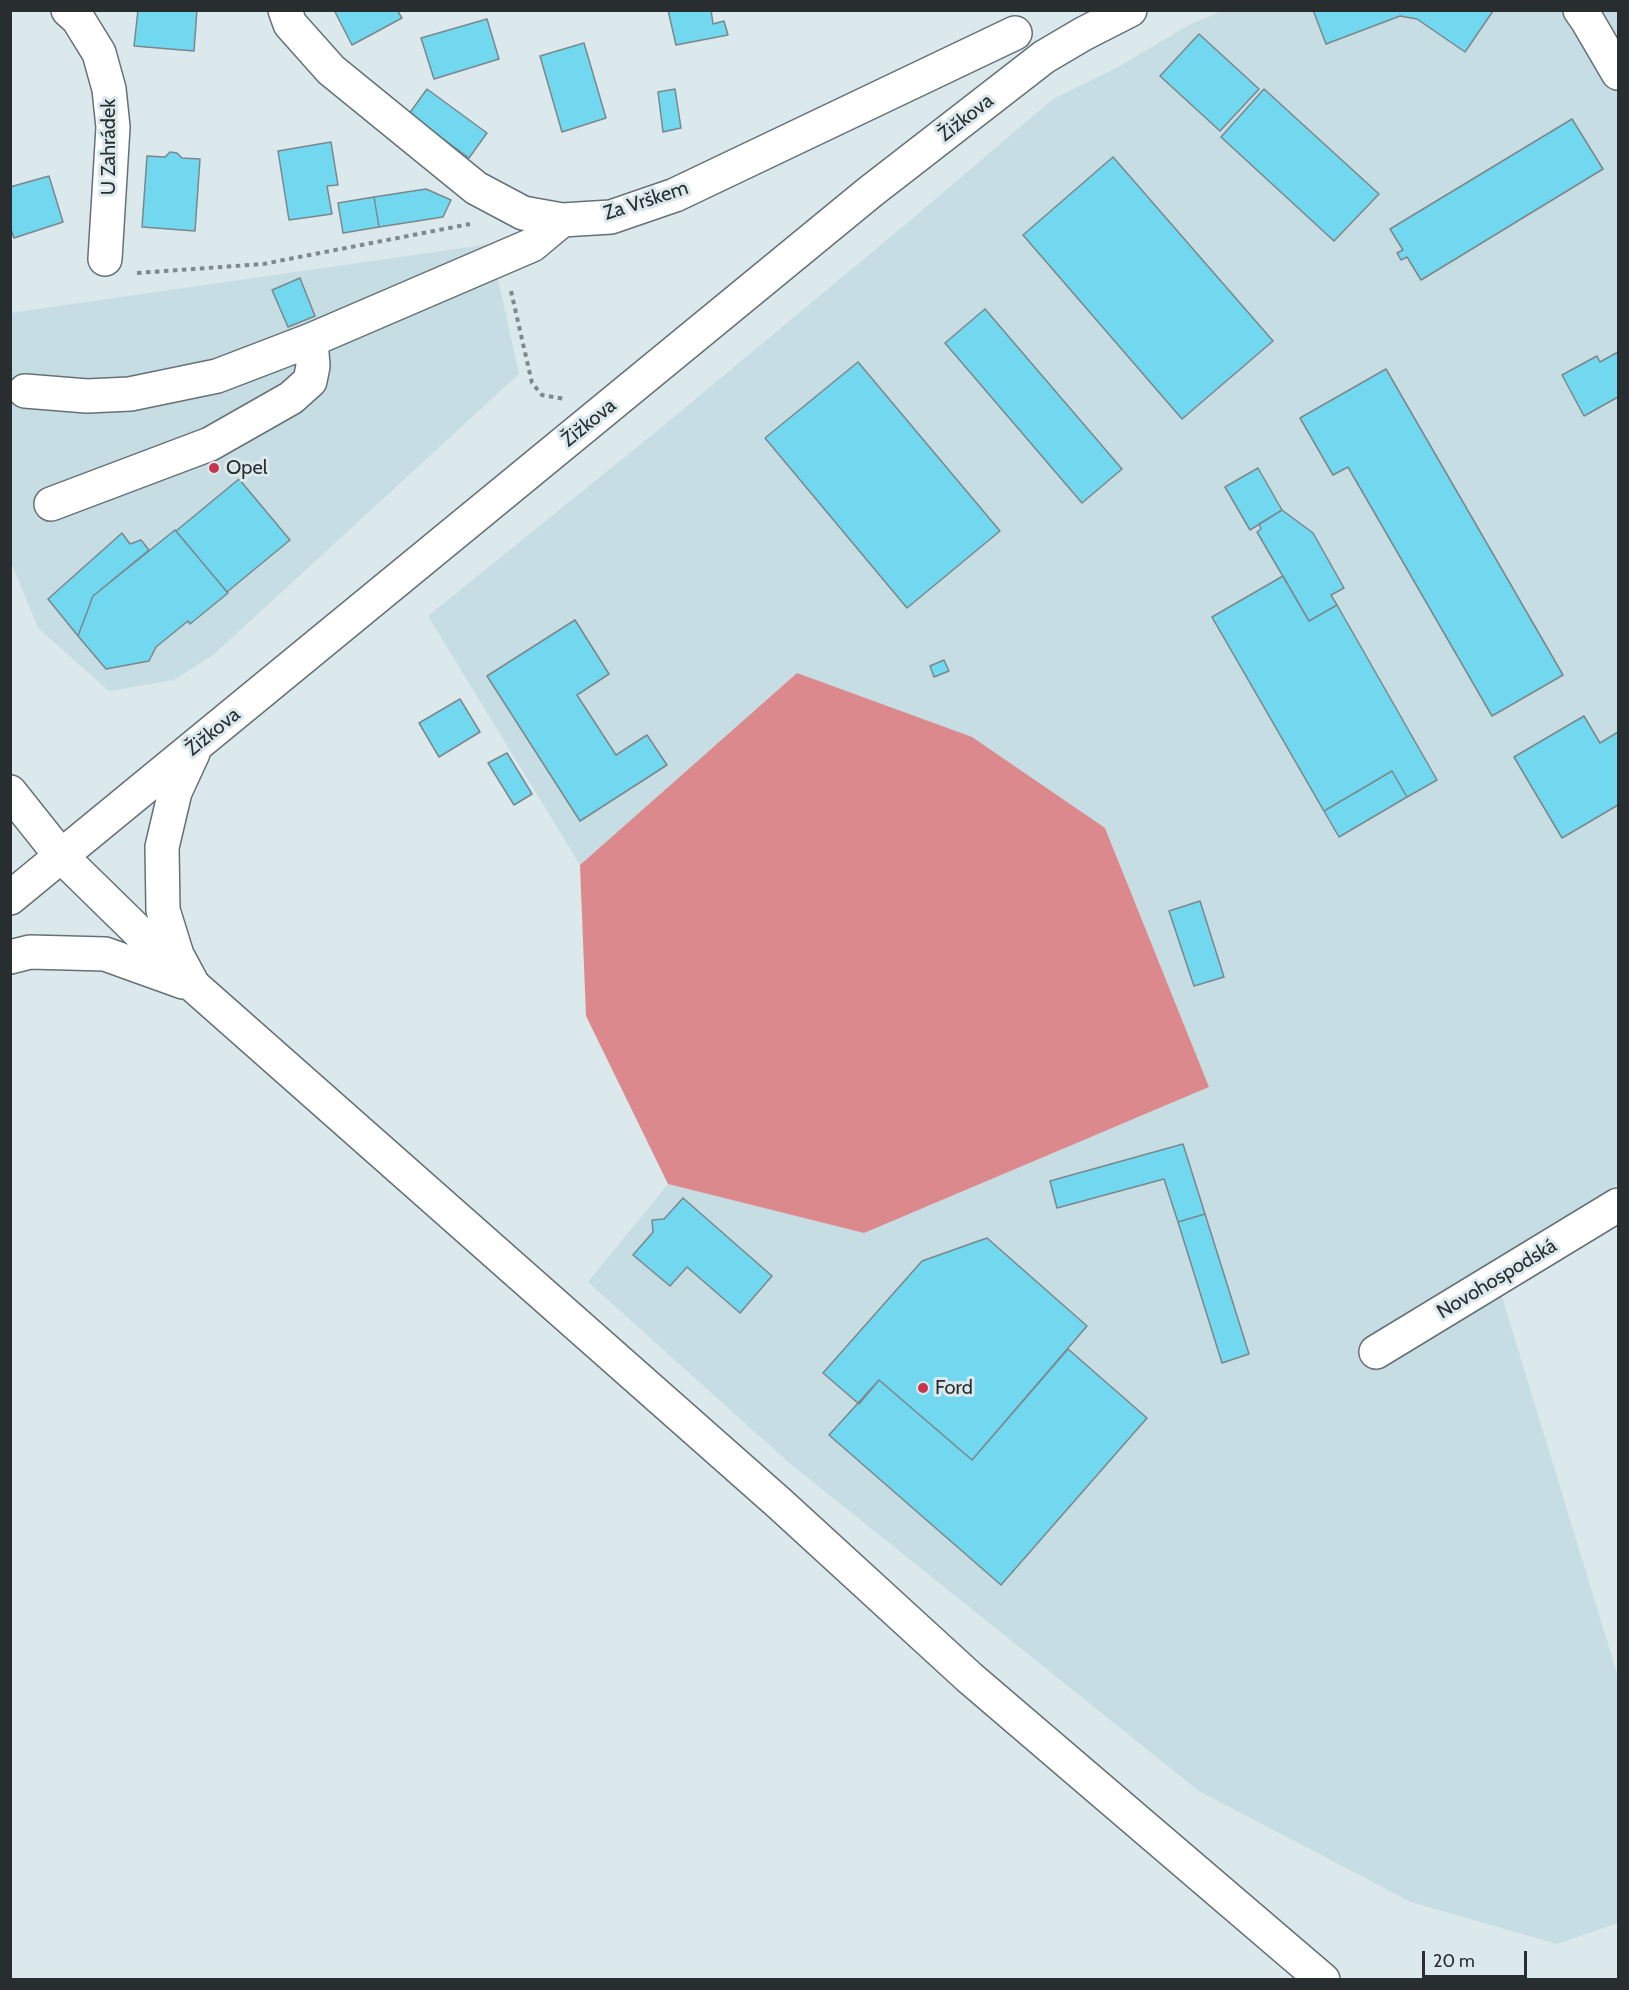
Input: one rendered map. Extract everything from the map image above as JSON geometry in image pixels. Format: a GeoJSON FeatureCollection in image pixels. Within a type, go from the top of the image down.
{"type":"FeatureCollection","features":[{"type":"Feature","properties":{"kind":"street","name":"U Zahrádek"},"geometry":{"type":"LineString","coordinates":[[68,10],[78,19],[99,53],[109,89],[113,127],[105,259]]}},
{"type":"Feature","properties":{"kind":"street","name":"Za Vrškem"},"geometry":{"type":"LineString","coordinates":[[285,10],[290,24],[331,70],[476,188],[524,213],[562,220],[611,217],[675,195],[1012,22]]}},
{"type":"Feature","properties":{"kind":"street","name":"Žižkova"},"geometry":{"type":"LineString","coordinates":[[10,898],[870,192],[1044,57],[1130,10]]}},
{"type":"Feature","properties":{"kind":"street"},"geometry":{"type":"LineString","coordinates":[[1580,10],[1618,73]]}},
{"type":"Feature","properties":{"kind":"street"},"geometry":{"type":"LineString","coordinates":[[1012,22],[1044,57]]}},
{"type":"Feature","properties":{"kind":"street"},"geometry":{"type":"LineString","coordinates":[[25,391],[87,396],[130,394],[217,376],[311,340],[532,244],[562,220]]}},
{"type":"Feature","properties":{"kind":"street"},"geometry":{"type":"LineString","coordinates":[[51,504],[210,444],[291,398],[310,381],[313,366],[311,340]]}},
{"type":"Feature","properties":{"kind":"street"},"geometry":{"type":"LineString","coordinates":[[194,986],[177,954],[163,910],[162,847],[175,792],[196,746]]}},
{"type":"Feature","properties":{"kind":"street"},"geometry":{"type":"LineString","coordinates":[[10,792],[62,856],[194,986],[770,1495],[970,1678],[1323,1980]]}},
{"type":"Feature","properties":{"kind":"street"},"geometry":{"type":"LineString","coordinates":[[10,957],[30,952],[105,954],[194,986]]}},
{"type":"Feature","properties":{"kind":"street","name":"Novohospodská"},"geometry":{"type":"LineString","coordinates":[[1376,1352],[1618,1205]]}},
{"type":"Feature","properties":{"kind":"path"},"geometry":{"type":"LineString","coordinates":[[105,259],[108,274],[156,273],[263,264],[416,236],[524,213]]}},
{"type":"Feature","properties":{"kind":"path"},"geometry":{"type":"LineString","coordinates":[[532,244],[526,271],[511,288],[532,383],[542,395],[563,399],[620,398]]}},
{"type":"Feature","properties":{"kind":"shaded area"},"geometry":{"type":"Polygon","coordinates":[[[1224,10],[1618,11],[1618,1184],[1492,1264],[1618,1677],[1618,1923],[1557,1944],[1411,1902],[1199,1791],[787,1461],[588,1282],[668,1184],[864,1233],[1209,1087],[1105,828],[797,673],[580,865],[428,616],[662,427],[1053,99],[1118,67],[1189,25],[1224,10]]]}},
{"type":"Feature","properties":{"kind":"shaded area","name":"Opel"},"geometry":{"type":"Polygon","coordinates":[[[490,244],[519,374],[213,655],[174,680],[109,691],[38,628],[11,562],[10,313],[490,244]]]}},
{"type":"Feature","properties":{"kind":"shaded area"},"geometry":{"type":"Polygon","coordinates":[[[797,673],[972,737],[1105,828],[1209,1087],[864,1233],[668,1184],[586,1016],[580,865],[797,673]]]}},
{"type":"Feature","properties":{"kind":"building"},"geometry":{"type":"Polygon","coordinates":[[[138,10],[197,10],[194,51],[134,46],[138,10]]]}},
{"type":"Feature","properties":{"kind":"building"},"geometry":{"type":"Polygon","coordinates":[[[334,10],[397,10],[402,18],[352,45],[334,10]]]}},
{"type":"Feature","properties":{"kind":"building"},"geometry":{"type":"Polygon","coordinates":[[[668,10],[711,10],[713,24],[724,21],[728,35],[676,45],[668,10]]]}},
{"type":"Feature","properties":{"kind":"building"},"geometry":{"type":"Polygon","coordinates":[[[1313,10],[1493,11],[1465,52],[1417,19],[1400,16],[1326,44],[1313,10]]]}},
{"type":"Feature","properties":{"kind":"building"},"geometry":{"type":"Polygon","coordinates":[[[487,19],[499,59],[434,79],[421,38],[487,19]]]}},
{"type":"Feature","properties":{"kind":"building"},"geometry":{"type":"Polygon","coordinates":[[[1199,34],[1259,89],[1220,131],[1160,76],[1199,34]]]}},
{"type":"Feature","properties":{"kind":"building"},"geometry":{"type":"Polygon","coordinates":[[[584,43],[606,118],[562,132],[540,56],[584,43]]]}},
{"type":"Feature","properties":{"kind":"building"},"geometry":{"type":"Polygon","coordinates":[[[427,89],[487,133],[469,158],[409,114],[427,89]]]}},
{"type":"Feature","properties":{"kind":"building"},"geometry":{"type":"Polygon","coordinates":[[[675,89],[681,128],[663,132],[658,92],[675,89]]]}},
{"type":"Feature","properties":{"kind":"building"},"geometry":{"type":"Polygon","coordinates":[[[1264,89],[1379,194],[1334,241],[1221,137],[1264,89]]]}},
{"type":"Feature","properties":{"kind":"building"},"geometry":{"type":"Polygon","coordinates":[[[1572,119],[1603,169],[1421,280],[1407,257],[1401,260],[1397,253],[1403,250],[1390,229],[1572,119]]]}},
{"type":"Feature","properties":{"kind":"building"},"geometry":{"type":"Polygon","coordinates":[[[331,142],[338,185],[327,186],[332,214],[289,220],[278,151],[331,142]]]}},
{"type":"Feature","properties":{"kind":"building"},"geometry":{"type":"Polygon","coordinates":[[[170,152],[177,153],[182,158],[200,159],[195,231],[142,227],[147,156],[165,157],[170,152]]]}},
{"type":"Feature","properties":{"kind":"building"},"geometry":{"type":"Polygon","coordinates":[[[1113,157],[1273,341],[1182,419],[1023,235],[1113,157]]]}},
{"type":"Feature","properties":{"kind":"building"},"geometry":{"type":"Polygon","coordinates":[[[49,176],[63,222],[14,238],[10,226],[10,187],[49,176]]]}},
{"type":"Feature","properties":{"kind":"building"},"geometry":{"type":"Polygon","coordinates":[[[426,189],[451,200],[443,217],[379,227],[374,197],[426,189]]]}},
{"type":"Feature","properties":{"kind":"building"},"geometry":{"type":"Polygon","coordinates":[[[374,197],[379,227],[343,233],[338,203],[374,197]]]}},
{"type":"Feature","properties":{"kind":"building"},"geometry":{"type":"Polygon","coordinates":[[[300,278],[315,316],[288,327],[272,290],[300,278]]]}},
{"type":"Feature","properties":{"kind":"building"},"geometry":{"type":"Polygon","coordinates":[[[985,309],[1122,469],[1082,503],[945,343],[985,309]]]}},
{"type":"Feature","properties":{"kind":"building"},"geometry":{"type":"Polygon","coordinates":[[[1618,352],[1618,397],[1584,416],[1562,375],[1597,356],[1600,362],[1618,352]]]}},
{"type":"Feature","properties":{"kind":"building"},"geometry":{"type":"Polygon","coordinates":[[[858,362],[1000,531],[907,608],[765,438],[858,362]]]}},
{"type":"Feature","properties":{"kind":"building"},"geometry":{"type":"Polygon","coordinates":[[[1386,369],[1563,675],[1492,716],[1348,467],[1333,475],[1300,418],[1386,369]]]}},
{"type":"Feature","properties":{"kind":"building"},"geometry":{"type":"Polygon","coordinates":[[[1258,468],[1282,510],[1250,530],[1225,487],[1258,468]]]}},
{"type":"Feature","properties":{"kind":"building"},"geometry":{"type":"Polygon","coordinates":[[[239,479],[290,540],[227,592],[176,531],[239,479]]]}},
{"type":"Feature","properties":{"kind":"building"},"geometry":{"type":"Polygon","coordinates":[[[1282,510],[1313,533],[1344,588],[1331,595],[1337,605],[1309,621],[1257,532],[1261,529],[1259,524],[1282,510]]]}},
{"type":"Feature","properties":{"kind":"building"},"geometry":{"type":"Polygon","coordinates":[[[175,530],[228,593],[190,624],[188,621],[156,647],[149,661],[106,669],[78,636],[93,596],[175,530]]]}},
{"type":"Feature","properties":{"kind":"building"},"geometry":{"type":"Polygon","coordinates":[[[122,533],[130,544],[141,540],[149,550],[93,596],[78,636],[48,599],[122,533]]]}},
{"type":"Feature","properties":{"kind":"building"},"geometry":{"type":"Polygon","coordinates":[[[1283,576],[1309,621],[1337,605],[1437,780],[1407,797],[1392,771],[1324,811],[1212,617],[1283,576]]]}},
{"type":"Feature","properties":{"kind":"building"},"geometry":{"type":"Polygon","coordinates":[[[575,620],[609,674],[577,695],[616,755],[647,735],[667,765],[580,821],[487,676],[575,620]]]}},
{"type":"Feature","properties":{"kind":"building"},"geometry":{"type":"Polygon","coordinates":[[[944,660],[949,671],[934,677],[930,666],[944,660]]]}},
{"type":"Feature","properties":{"kind":"building"},"geometry":{"type":"Polygon","coordinates":[[[460,699],[480,732],[439,757],[419,723],[460,699]]]}},
{"type":"Feature","properties":{"kind":"building"},"geometry":{"type":"Polygon","coordinates":[[[1584,716],[1600,743],[1618,732],[1618,805],[1562,838],[1514,757],[1584,716]]]}},
{"type":"Feature","properties":{"kind":"building"},"geometry":{"type":"Polygon","coordinates":[[[507,753],[532,794],[514,805],[488,763],[507,753]]]}},
{"type":"Feature","properties":{"kind":"building"},"geometry":{"type":"Polygon","coordinates":[[[1392,771],[1407,797],[1339,837],[1324,811],[1392,771]]]}},
{"type":"Feature","properties":{"kind":"building"},"geometry":{"type":"Polygon","coordinates":[[[1200,901],[1224,977],[1194,986],[1169,911],[1200,901]]]}},
{"type":"Feature","properties":{"kind":"building"},"geometry":{"type":"Polygon","coordinates":[[[1183,1144],[1205,1214],[1178,1222],[1164,1179],[1057,1208],[1050,1181],[1183,1144]]]}},
{"type":"Feature","properties":{"kind":"building"},"geometry":{"type":"Polygon","coordinates":[[[683,1198],[772,1276],[740,1313],[687,1267],[670,1286],[633,1255],[653,1232],[652,1220],[664,1219],[683,1198]]]}},
{"type":"Feature","properties":{"kind":"building"},"geometry":{"type":"Polygon","coordinates":[[[1205,1214],[1249,1354],[1222,1363],[1178,1222],[1205,1214]]]}},
{"type":"Feature","properties":{"kind":"building"},"geometry":{"type":"Polygon","coordinates":[[[987,1238],[1087,1326],[972,1460],[879,1380],[859,1404],[823,1373],[922,1261],[987,1238]]]}},
{"type":"Feature","properties":{"kind":"building"},"geometry":{"type":"Polygon","coordinates":[[[1068,1349],[1147,1418],[1001,1585],[829,1435],[879,1380],[972,1460],[1068,1349]]]}},
{"type":"Feature","properties":{"kind":"place","name":"Opel"},"geometry":{"type":"Point","coordinates":[214,468]}},
{"type":"Feature","properties":{"kind":"place","name":"Ford"},"geometry":{"type":"Point","coordinates":[923,1388]}}]}
